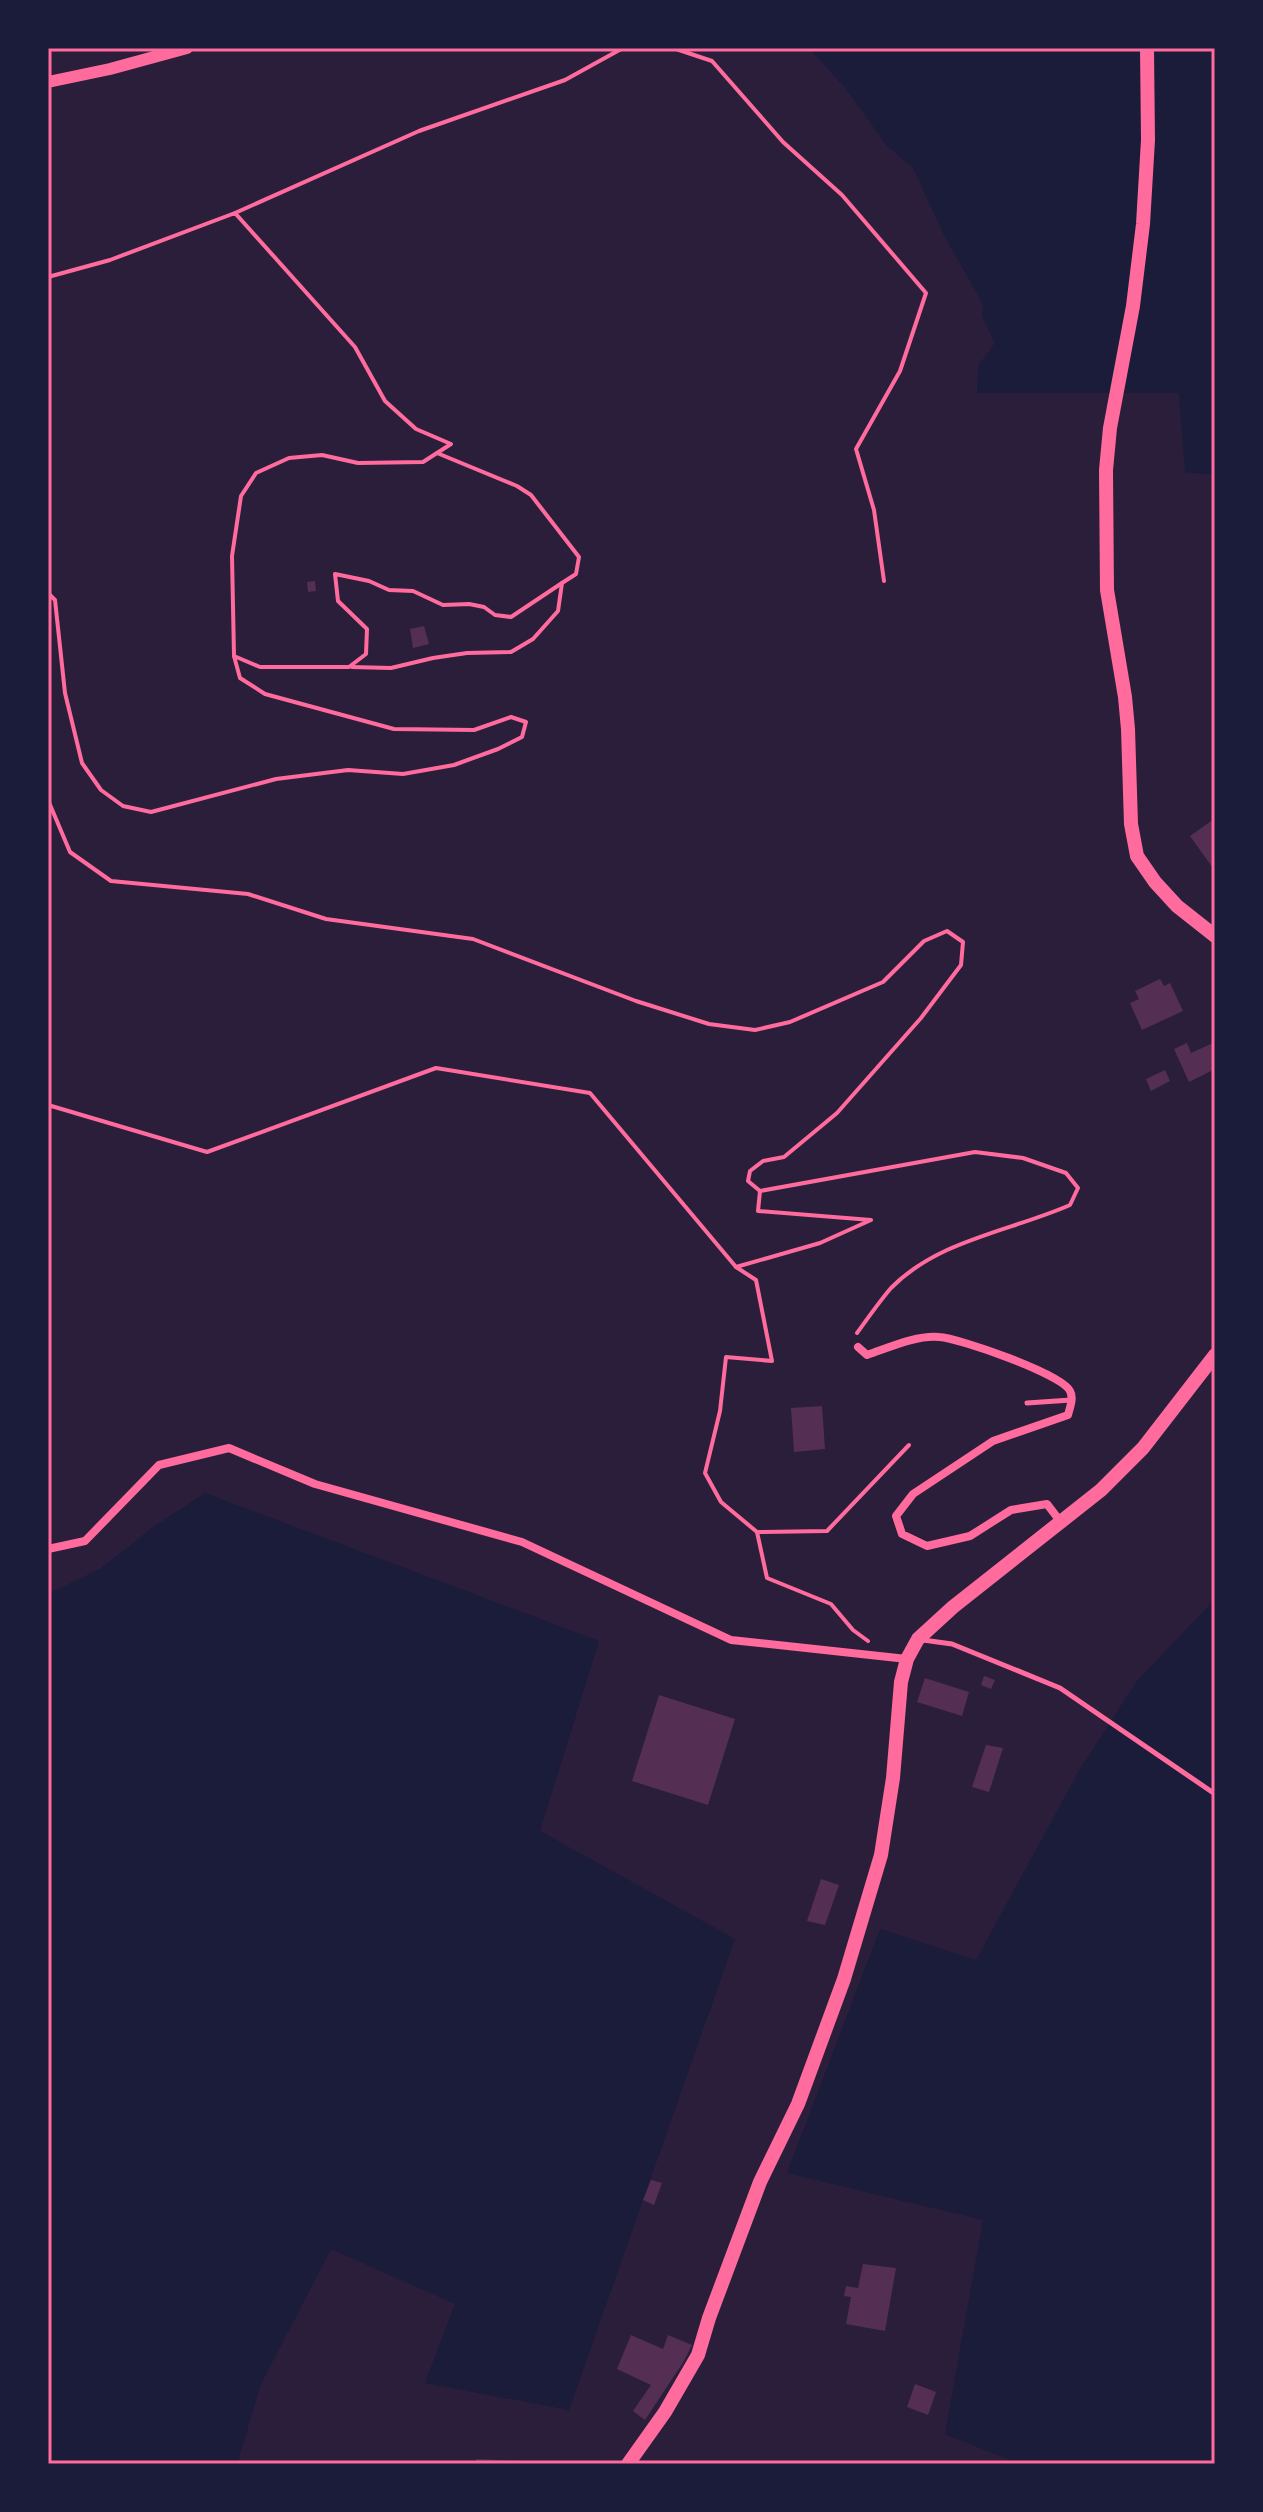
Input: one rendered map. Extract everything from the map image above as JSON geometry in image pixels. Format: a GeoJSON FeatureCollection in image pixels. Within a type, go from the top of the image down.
{"type":"FeatureCollection","features":[{"type":"Feature","properties":{"kind":"main road"},"geometry":{"type":"LineString","coordinates":[[1147,48],[1148,140],[1143,224],[1106,470],[1107,590],[1125,697],[1131,824],[1137,856],[1177,906],[1215,936]]}},
{"type":"Feature","properties":{"kind":"main road"},"geometry":{"type":"LineString","coordinates":[[628,2464],[665,2412],[698,2355],[760,2182],[798,2104],[844,1979],[883,1842],[893,1778],[901,1682],[907,1659],[918,1639],[953,1607],[1101,1490],[1143,1448],[1215,1355]]}},
{"type":"Feature","properties":{"kind":"street"},"geometry":{"type":"LineString","coordinates":[[48,82],[187,48]]}},
{"type":"Feature","properties":{"kind":"street"},"geometry":{"type":"LineString","coordinates":[[858,1347],[867,1355],[938,1336],[977,1346],[1053,1377],[1070,1389],[1072,1400],[1068,1415],[993,1441],[913,1494],[896,1516],[902,1534],[927,1546],[970,1536],[1011,1510],[1047,1504],[1060,1521]]}},
{"type":"Feature","properties":{"kind":"street"},"geometry":{"type":"LineString","coordinates":[[48,1549],[85,1541],[159,1465],[229,1448],[315,1484],[522,1542],[731,1640],[907,1659]]}},
{"type":"Feature","properties":{"kind":"lane"},"geometry":{"type":"LineString","coordinates":[[1027,1403],[1072,1400]]}},
{"type":"Feature","properties":{"kind":"lane"},"geometry":{"type":"LineString","coordinates":[[918,1639],[952,1644],[1060,1688],[1215,1794]]}},
{"type":"Feature","properties":{"kind":"path"},"geometry":{"type":"LineString","coordinates":[[48,277],[110,260],[235,213],[419,131],[565,80],[623,48]]}},
{"type":"Feature","properties":{"kind":"path"},"geometry":{"type":"LineString","coordinates":[[673,48],[712,61],[783,142],[842,195],[926,293],[900,371],[856,449],[874,510],[884,581]]}},
{"type":"Feature","properties":{"kind":"path"},"geometry":{"type":"LineString","coordinates":[[48,593],[55,600],[65,693],[82,763],[101,790],[123,806],[151,812],[276,779],[348,770],[403,774],[454,765],[522,737],[526,722],[511,717],[474,730],[394,729],[265,694],[240,678],[234,656],[232,556],[241,496],[256,473],[289,458],[322,455],[358,463],[423,462],[451,444],[416,429],[385,401],[355,347],[235,213]]}},
{"type":"Feature","properties":{"kind":"path"},"geometry":{"type":"LineString","coordinates":[[349,667],[366,654],[367,629],[338,601],[335,574],[369,581],[389,590],[413,591],[443,605],[469,604],[484,607],[495,615],[511,617],[576,574],[579,557],[531,495],[517,486],[437,453]]}},
{"type":"Feature","properties":{"kind":"path"},"geometry":{"type":"LineString","coordinates":[[234,656],[260,667],[391,668],[467,653],[511,652],[533,639],[558,611],[562,583]]}},
{"type":"Feature","properties":{"kind":"path"},"geometry":{"type":"LineString","coordinates":[[48,800],[70,852],[111,881],[248,894],[326,919],[473,939],[636,1001],[709,1024],[755,1030],[790,1022],[883,982],[924,941],[947,931],[963,942],[961,965],[921,1018],[837,1113],[784,1157],[763,1161],[750,1171],[748,1181],[760,1191]]}},
{"type":"Feature","properties":{"kind":"path"},"geometry":{"type":"LineString","coordinates":[[48,1105],[207,1152],[436,1068],[590,1093],[736,1267],[756,1280],[772,1361],[726,1357],[720,1411],[705,1473],[721,1502],[757,1532],[767,1578],[831,1604],[853,1630],[889,1657]]}},
{"type":"Feature","properties":{"kind":"path"},"geometry":{"type":"LineString","coordinates":[[760,1191],[975,1152],[1023,1158],[1052,1168],[1066,1173],[1078,1188],[1070,1205],[1041,1218],[981,1236],[926,1261],[892,1288],[856,1335],[858,1347]]}},
{"type":"Feature","properties":{"kind":"path"},"geometry":{"type":"LineString","coordinates":[[736,1267],[820,1243],[871,1220],[758,1211],[760,1191]]}},
{"type":"Feature","properties":{"kind":"path"},"geometry":{"type":"LineString","coordinates":[[757,1532],[827,1531],[909,1445]]}},
{"type":"Feature","properties":{"kind":"shaded area"},"geometry":{"type":"Polygon","coordinates":[[[48,48],[809,48],[846,89],[887,146],[913,168],[944,235],[983,304],[982,316],[995,343],[978,366],[977,393],[1179,393],[1185,472],[1215,475],[1215,1599],[1137,1681],[1080,1769],[976,1960],[880,1929],[787,2173],[983,2220],[945,2434],[1020,2464],[237,2464],[261,2384],[331,2249],[455,2304],[425,2383],[569,2410],[735,1939],[540,1831],[599,1641],[205,1493],[153,1527],[100,1569],[48,1594],[48,48]]]}},
{"type":"Feature","properties":{"kind":"building"},"geometry":{"type":"Polygon","coordinates":[[[315,581],[316,591],[308,592],[307,582],[315,581]]]}},
{"type":"Feature","properties":{"kind":"building"},"geometry":{"type":"Polygon","coordinates":[[[424,626],[429,644],[413,648],[410,629],[424,626]]]}},
{"type":"Feature","properties":{"kind":"building"},"geometry":{"type":"Polygon","coordinates":[[[1215,821],[1215,871],[1190,836],[1215,821]]]}},
{"type":"Feature","properties":{"kind":"building"},"geometry":{"type":"Polygon","coordinates":[[[1160,979],[1164,986],[1170,983],[1183,1011],[1142,1030],[1130,1003],[1139,999],[1135,991],[1160,979]]]}},
{"type":"Feature","properties":{"kind":"building"},"geometry":{"type":"Polygon","coordinates":[[[1215,1042],[1213,1070],[1189,1082],[1174,1049],[1187,1043],[1191,1053],[1215,1042]]]}},
{"type":"Feature","properties":{"kind":"building"},"geometry":{"type":"Polygon","coordinates":[[[1165,1070],[1170,1081],[1151,1091],[1146,1079],[1165,1070]]]}},
{"type":"Feature","properties":{"kind":"building"},"geometry":{"type":"Polygon","coordinates":[[[822,1406],[825,1449],[794,1452],[791,1408],[822,1406]]]}},
{"type":"Feature","properties":{"kind":"building"},"geometry":{"type":"Polygon","coordinates":[[[984,1676],[995,1680],[991,1689],[981,1685],[984,1676]]]}},
{"type":"Feature","properties":{"kind":"building"},"geometry":{"type":"Polygon","coordinates":[[[925,1678],[969,1692],[962,1716],[917,1702],[925,1678]]]}},
{"type":"Feature","properties":{"kind":"building"},"geometry":{"type":"Polygon","coordinates":[[[659,1695],[735,1719],[708,1805],[632,1781],[659,1695]]]}},
{"type":"Feature","properties":{"kind":"building"},"geometry":{"type":"Polygon","coordinates":[[[986,1745],[1003,1748],[989,1792],[972,1787],[986,1745]]]}},
{"type":"Feature","properties":{"kind":"building"},"geometry":{"type":"Polygon","coordinates":[[[821,1879],[839,1885],[825,1925],[807,1921],[821,1879]]]}},
{"type":"Feature","properties":{"kind":"building"},"geometry":{"type":"Polygon","coordinates":[[[651,2180],[662,2183],[654,2205],[643,2200],[651,2180]]]}},
{"type":"Feature","properties":{"kind":"building"},"geometry":{"type":"Polygon","coordinates":[[[863,2264],[896,2268],[885,2331],[846,2324],[851,2297],[844,2296],[846,2286],[858,2288],[863,2264]]]}},
{"type":"Feature","properties":{"kind":"building"},"geometry":{"type":"Polygon","coordinates":[[[631,2335],[663,2349],[668,2335],[692,2345],[645,2420],[633,2411],[651,2385],[617,2369],[631,2335]]]}},
{"type":"Feature","properties":{"kind":"building"},"geometry":{"type":"Polygon","coordinates":[[[915,2384],[936,2392],[928,2415],[907,2407],[915,2384]]]}},
{"type":"Feature","properties":{"kind":"building"},"geometry":{"type":"Polygon","coordinates":[[[476,2459],[523,2461],[523,2464],[476,2464],[476,2459]]]}}]}
